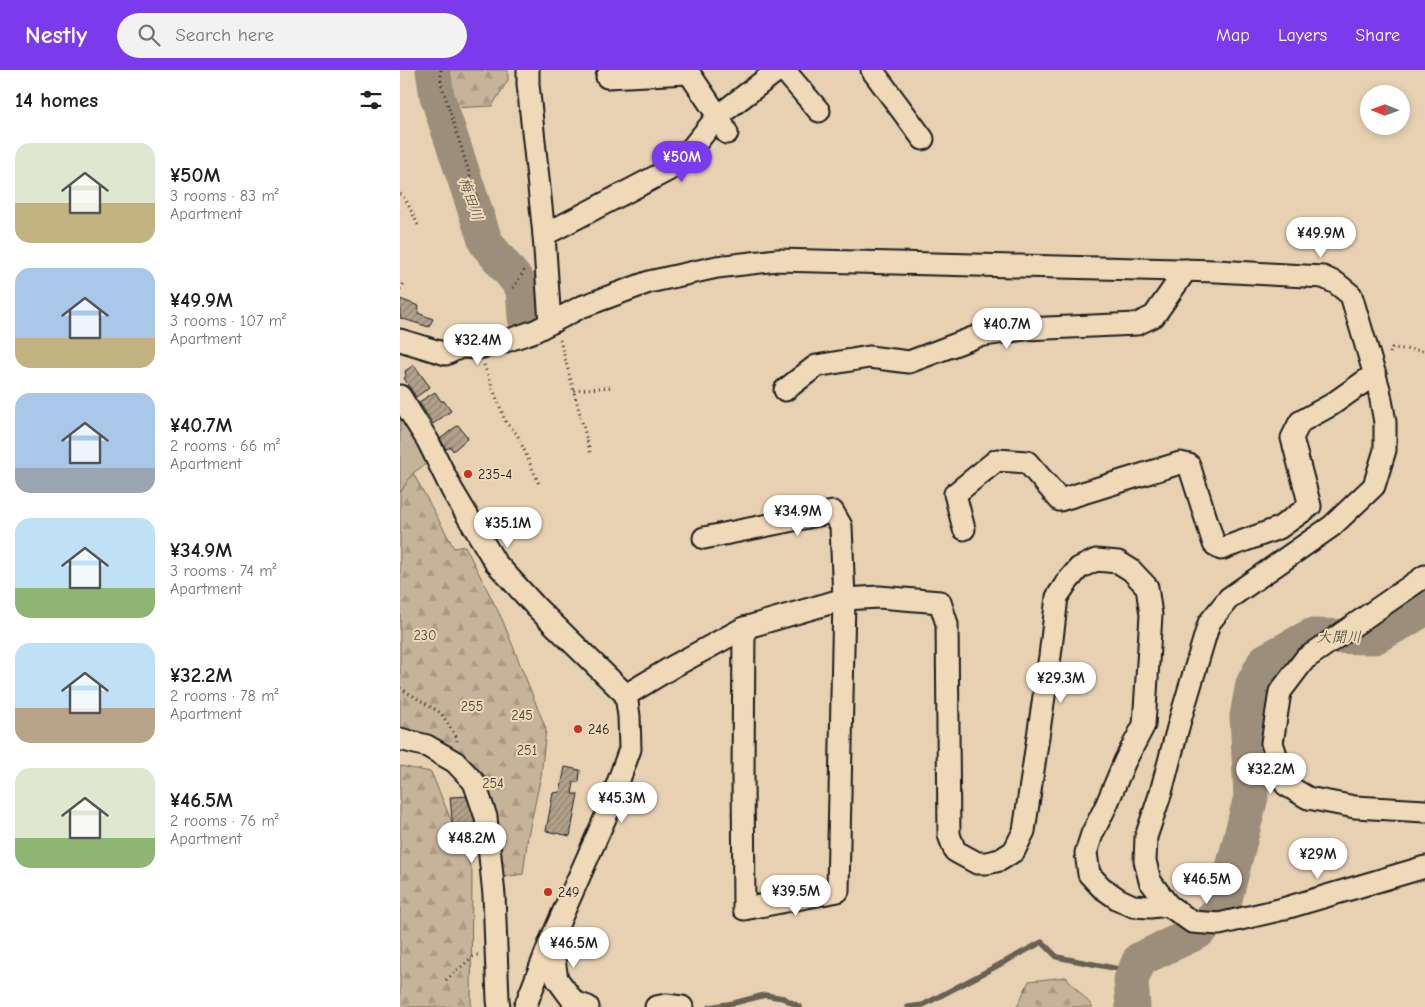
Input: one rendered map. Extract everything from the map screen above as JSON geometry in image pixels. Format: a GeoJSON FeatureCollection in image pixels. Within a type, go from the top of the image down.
{"type":"FeatureCollection","features":[{"type":"Feature","properties":{"kind":"street"},"geometry":{"type":"LineString","coordinates":[[528,70],[544,235],[550,323]]}},
{"type":"Feature","properties":{"kind":"street"},"geometry":{"type":"LineString","coordinates":[[544,235],[678,165],[723,125],[778,70]]}},
{"type":"Feature","properties":{"kind":"street"},"geometry":{"type":"LineString","coordinates":[[784,70],[819,112]]}},
{"type":"Feature","properties":{"kind":"street"},"geometry":{"type":"LineString","coordinates":[[872,70],[923,139]]}},
{"type":"Feature","properties":{"kind":"street"},"geometry":{"type":"LineString","coordinates":[[607,77],[687,71],[723,125]]}},
{"type":"Feature","properties":{"kind":"street"},"geometry":{"type":"LineString","coordinates":[[404,344],[446,354],[461,347],[478,348],[535,331],[581,307],[649,282],[717,267],[777,260],[1286,274],[1324,277],[1336,283],[1351,295],[1379,389],[1385,422],[1385,450],[1374,486],[1332,526],[1229,598],[1209,623],[1161,792],[1146,837],[1145,861],[1150,881],[1168,905],[1192,922],[1219,924],[1279,910],[1425,866]]}},
{"type":"Feature","properties":{"kind":"street"},"geometry":{"type":"LineString","coordinates":[[785,390],[816,366],[869,357],[910,362],[978,336],[1025,329],[1137,324],[1154,316],[1186,270]]}},
{"type":"Feature","properties":{"kind":"street"},"geometry":{"type":"LineString","coordinates":[[964,530],[955,494],[997,460],[1027,462],[1060,500],[1180,463],[1189,465],[1214,544],[1222,548],[1279,528],[1310,506],[1292,438],[1300,422],[1330,405],[1375,374]]}},
{"type":"Feature","properties":{"kind":"street"},"geometry":{"type":"LineString","coordinates":[[400,396],[431,439],[452,490],[495,562],[537,608],[626,695],[630,749],[606,816],[551,940],[526,1007]]}},
{"type":"Feature","properties":{"kind":"street"},"geometry":{"type":"LineString","coordinates":[[704,538],[833,512],[841,526],[844,599],[838,891],[744,909],[744,628]]}},
{"type":"Feature","properties":{"kind":"street"},"geometry":{"type":"LineString","coordinates":[[626,695],[674,666],[744,628],[844,599],[879,597],[940,602],[947,624],[948,835],[955,851],[977,863],[1000,860],[1014,851],[1024,831],[1057,597],[1079,568],[1096,560],[1118,562],[1132,570],[1146,587],[1151,615],[1144,724],[1125,760],[1092,834],[1086,853],[1089,874],[1101,887],[1118,899],[1133,906],[1168,905]]}},
{"type":"Feature","properties":{"kind":"street"},"geometry":{"type":"LineString","coordinates":[[1425,576],[1305,659],[1280,692],[1272,743],[1286,785],[1308,798],[1355,807],[1425,810]]}},
{"type":"Feature","properties":{"kind":"street"},"geometry":{"type":"LineString","coordinates":[[400,739],[427,746],[455,762],[474,782],[486,817],[494,895],[499,1007]]}},
{"type":"Feature","properties":{"kind":"street"},"geometry":{"type":"LineString","coordinates":[[551,940],[557,978],[574,1002],[588,1007]]}},
{"type":"Feature","properties":{"kind":"street"},"geometry":{"type":"LineString","coordinates":[[656,1007],[666,1005],[682,1007]]}},
{"type":"Feature","properties":{"kind":"path"},"geometry":{"type":"LineString","coordinates":[[440,70],[441,82],[478,200]]}},
{"type":"Feature","properties":{"kind":"path"},"geometry":{"type":"LineString","coordinates":[[400,194],[406,200],[418,225]]}},
{"type":"Feature","properties":{"kind":"path"},"geometry":{"type":"LineString","coordinates":[[513,288],[523,273]]}},
{"type":"Feature","properties":{"kind":"path"},"geometry":{"type":"LineString","coordinates":[[400,289],[404,284]]}},
{"type":"Feature","properties":{"kind":"path"},"geometry":{"type":"LineString","coordinates":[[550,323],[561,342],[591,455]]}},
{"type":"Feature","properties":{"kind":"path"},"geometry":{"type":"LineString","coordinates":[[478,348],[506,423],[517,434],[539,484]]}},
{"type":"Feature","properties":{"kind":"path"},"geometry":{"type":"LineString","coordinates":[[1390,356],[1392,348],[1425,351]]}},
{"type":"Feature","properties":{"kind":"path"},"geometry":{"type":"LineString","coordinates":[[574,390],[613,387]]}},
{"type":"Feature","properties":{"kind":"path"},"geometry":{"type":"LineString","coordinates":[[400,688],[442,713],[457,738],[455,762]]}},
{"type":"Feature","properties":{"kind":"path"},"geometry":{"type":"LineString","coordinates":[[446,980],[475,955],[496,955]]}},
{"type":"Feature","properties":{"kind":"green space"},"geometry":{"type":"Polygon","coordinates":[[[448,70],[508,70],[508,80],[492,106],[452,108],[448,70]]]}},
{"type":"Feature","properties":{"kind":"green space"},"geometry":{"type":"Polygon","coordinates":[[[400,412],[430,461],[413,473],[400,493],[400,412]]]}},
{"type":"Feature","properties":{"kind":"green space"},"geometry":{"type":"Polygon","coordinates":[[[413,473],[454,548],[465,546],[502,619],[546,729],[541,776],[528,836],[523,874],[492,879],[474,782],[400,739],[400,493],[413,473]]]}},
{"type":"Feature","properties":{"kind":"green space"},"geometry":{"type":"Polygon","coordinates":[[[400,766],[431,772],[472,870],[471,1007],[400,1007],[400,766]]]}},
{"type":"Feature","properties":{"kind":"green space"},"geometry":{"type":"Polygon","coordinates":[[[1066,977],[1093,1007],[1017,1007],[1029,981],[1066,977]]]}},
{"type":"Feature","properties":{"kind":"building"},"geometry":{"type":"Polygon","coordinates":[[[400,299],[419,306],[418,313],[433,319],[429,327],[400,318],[400,299]]]}},
{"type":"Feature","properties":{"kind":"building"},"geometry":{"type":"Polygon","coordinates":[[[414,365],[430,387],[416,397],[404,378],[406,376],[405,371],[414,365]]]}},
{"type":"Feature","properties":{"kind":"building"},"geometry":{"type":"Polygon","coordinates":[[[435,392],[451,411],[433,424],[419,402],[435,392]]]}},
{"type":"Feature","properties":{"kind":"building"},"geometry":{"type":"Polygon","coordinates":[[[458,425],[468,438],[453,451],[451,447],[446,449],[440,439],[458,425]]]}},
{"type":"Feature","properties":{"kind":"building"},"geometry":{"type":"Polygon","coordinates":[[[565,767],[580,770],[579,782],[574,782],[572,794],[578,794],[570,836],[546,831],[553,793],[560,792],[565,767]]]}},
{"type":"Feature","properties":{"kind":"building"},"geometry":{"type":"Polygon","coordinates":[[[470,796],[478,829],[453,830],[450,797],[470,796]]]}},
{"type":"Feature","properties":{"kind":"waterway","name":"梅田川"},"geometry":{"type":"LineString","coordinates":[[433,70],[437,96],[486,243],[523,288],[525,318]]}},
{"type":"Feature","properties":{"kind":"waterway","name":"大聞川"},"geometry":{"type":"LineString","coordinates":[[1133,1007],[1131,980],[1140,959],[1198,932],[1223,907],[1251,797],[1247,716],[1253,684],[1265,661],[1311,636],[1374,637],[1425,608]]}},
{"type":"Feature","properties":{"kind":"waterway"},"geometry":{"type":"LineString","coordinates":[[908,1007],[923,1005],[1042,942],[1057,957],[1134,972]]}},
{"type":"Feature","properties":{"kind":"waterway"},"geometry":{"type":"LineString","coordinates":[[710,1007],[765,995],[783,998],[800,1007]]}},
{"type":"Feature","properties":{"kind":"place","name":"235-4"},"geometry":{"type":"Point","coordinates":[468,474]}},
{"type":"Feature","properties":{"kind":"place","name":"246"},"geometry":{"type":"Point","coordinates":[578,729]}},
{"type":"Feature","properties":{"kind":"place","name":"249"},"geometry":{"type":"Point","coordinates":[548,892]}},
{"type":"Feature","properties":{"kind":"park label","name":"230"},"geometry":{"type":"Point","coordinates":[425,635]}},
{"type":"Feature","properties":{"kind":"park label","name":"255"},"geometry":{"type":"Point","coordinates":[472,706]}},
{"type":"Feature","properties":{"kind":"park label","name":"245"},"geometry":{"type":"Point","coordinates":[522,715]}},
{"type":"Feature","properties":{"kind":"park label","name":"251"},"geometry":{"type":"Point","coordinates":[527,750]}},
{"type":"Feature","properties":{"kind":"park label","name":"254"},"geometry":{"type":"Point","coordinates":[493,783]}}]}
